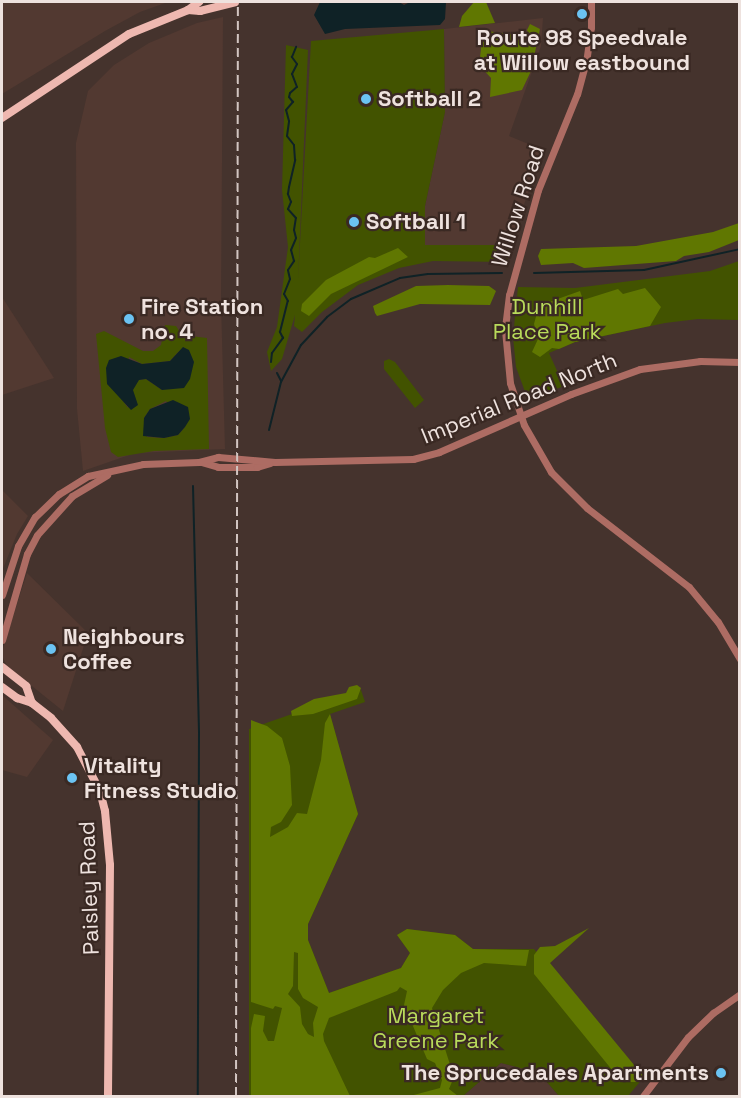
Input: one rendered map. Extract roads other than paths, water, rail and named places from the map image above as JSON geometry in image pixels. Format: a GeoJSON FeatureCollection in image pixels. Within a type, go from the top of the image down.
{"type":"FeatureCollection","features":[{"type":"Feature","properties":{"kind":"main road"},"geometry":{"type":"LineString","coordinates":[[2,118],[129,34],[188,10],[199,2]]}},
{"type":"Feature","properties":{"kind":"main road"},"geometry":{"type":"LineString","coordinates":[[188,10],[200,11],[235,2]]}},
{"type":"Feature","properties":{"kind":"main road","name":"Paisley Road"},"geometry":{"type":"LineString","coordinates":[[2,668],[26,686],[32,703]]}},
{"type":"Feature","properties":{"kind":"main road","name":"Paisley Road"},"geometry":{"type":"LineString","coordinates":[[2,687],[17,698],[32,703],[51,718],[77,747],[100,791],[105,811],[110,865],[108,1096]]}},
{"type":"Feature","properties":{"kind":"street","name":"Willow Road"},"geometry":{"type":"LineString","coordinates":[[591,2],[591,27],[586,61],[577,94],[534,201],[509,295],[505,330],[506,360],[510,383],[521,417],[538,453],[568,491],[689,587],[718,622],[740,659]]}},
{"type":"Feature","properties":{"kind":"street","name":"Imperial Road North"},"geometry":{"type":"LineString","coordinates":[[109,474],[143,464],[199,462],[218,457],[275,462],[413,459],[439,452],[581,390],[640,369],[700,361],[740,362]]}},
{"type":"Feature","properties":{"kind":"street"},"geometry":{"type":"LineString","coordinates":[[2,595],[18,546],[35,517],[68,488],[88,476],[109,474]]}},
{"type":"Feature","properties":{"kind":"street"},"geometry":{"type":"LineString","coordinates":[[2,640],[27,554],[37,535],[72,496],[109,474]]}},
{"type":"Feature","properties":{"kind":"street"},"geometry":{"type":"LineString","coordinates":[[643,1096],[688,1037],[713,1013],[740,994]]}},
{"type":"Feature","properties":{"kind":"water"},"geometry":{"type":"Polygon","coordinates":[[[320,2],[399,2],[404,5],[410,2],[446,2],[445,19],[440,25],[345,29],[325,34],[314,15],[320,2]]]}},
{"type":"Feature","properties":{"kind":"water"},"geometry":{"type":"Polygon","coordinates":[[[183,347],[189,350],[194,362],[190,379],[184,388],[162,390],[146,379],[139,380],[133,390],[138,405],[131,410],[107,384],[106,368],[109,360],[121,356],[142,364],[170,361],[183,347]]]}},
{"type":"Feature","properties":{"kind":"water"},"geometry":{"type":"Polygon","coordinates":[[[173,400],[188,407],[190,419],[185,427],[178,435],[164,438],[143,436],[144,418],[150,409],[173,400]]]}},
{"type":"Feature","properties":{"kind":"waterway"},"geometry":{"type":"LineString","coordinates":[[271,362],[272,353],[283,338],[280,332],[288,301],[284,294],[290,279],[288,270],[294,261],[291,250],[296,238],[294,230],[296,218],[288,209],[291,202],[288,194],[295,160],[294,145],[287,136],[289,121],[286,110],[293,102],[289,97],[290,93],[297,87],[292,74],[297,64],[292,57],[296,47]]}},
{"type":"Feature","properties":{"kind":"waterway"},"geometry":{"type":"LineString","coordinates":[[534,273],[644,270],[740,249]]}},
{"type":"Feature","properties":{"kind":"waterway"},"geometry":{"type":"LineString","coordinates":[[269,430],[281,382],[301,345],[327,317],[351,299],[400,278],[428,274],[502,273]]}},
{"type":"Feature","properties":{"kind":"waterway"},"geometry":{"type":"LineString","coordinates":[[277,373],[281,381]]}},
{"type":"Feature","properties":{"kind":"waterway"},"geometry":{"type":"LineString","coordinates":[[193,486],[199,733],[198,1096]]}},
{"type":"Feature","properties":{"kind":"railway"},"geometry":{"type":"LineString","coordinates":[[236,1096],[238,2]]}},
{"type":"Feature","properties":{"kind":"place","name":"Route 98 Speedvale at Willow eastbound"},"geometry":{"type":"Point","coordinates":[582,14]}},
{"type":"Feature","properties":{"kind":"place","name":"Softball 2"},"geometry":{"type":"Point","coordinates":[366,99]}},
{"type":"Feature","properties":{"kind":"place","name":"Softball 1"},"geometry":{"type":"Point","coordinates":[354,222]}},
{"type":"Feature","properties":{"kind":"place","name":"Fire Station no. 4"},"geometry":{"type":"Point","coordinates":[129,319]}},
{"type":"Feature","properties":{"kind":"place","name":"Neighbours Coffee"},"geometry":{"type":"Point","coordinates":[51,649]}},
{"type":"Feature","properties":{"kind":"place","name":"Vitality Fitness Studio"},"geometry":{"type":"Point","coordinates":[72,778]}},
{"type":"Feature","properties":{"kind":"place","name":"The Sprucedales Apartments"},"geometry":{"type":"Point","coordinates":[721,1073]}},
{"type":"Feature","properties":{"kind":"park label","name":"Dunhill Place Park"},"geometry":{"type":"Point","coordinates":[547,318]}},
{"type":"Feature","properties":{"kind":"park label","name":"Margaret Greene Park"},"geometry":{"type":"Point","coordinates":[436,1028]}}]}
